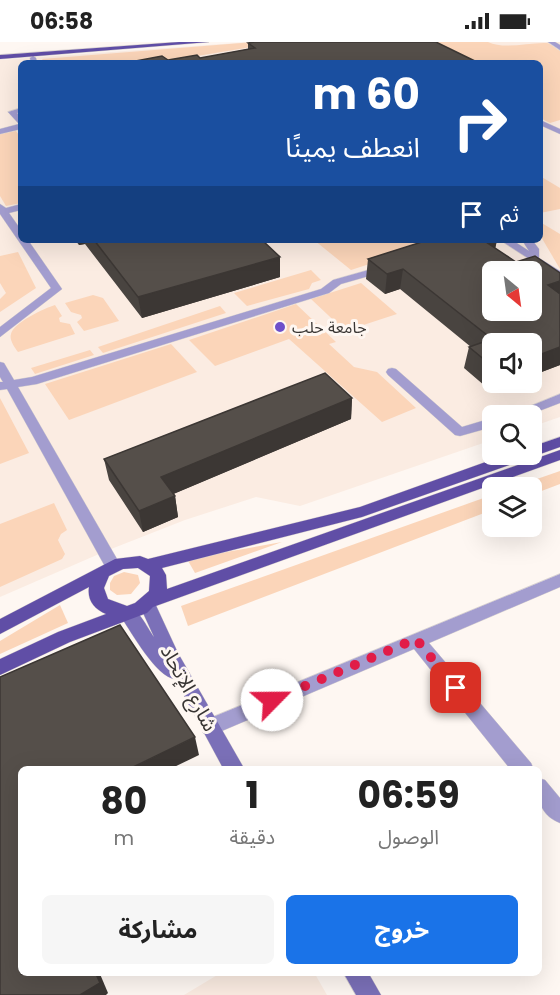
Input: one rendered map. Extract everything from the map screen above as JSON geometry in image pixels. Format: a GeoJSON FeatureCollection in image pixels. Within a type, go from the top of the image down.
{"type":"FeatureCollection","features":[{"type":"Feature","properties":{"kind":"main road"},"geometry":{"type":"LineString","coordinates":[[0,55],[141,42]]}},
{"type":"Feature","properties":{"kind":"main road"},"geometry":{"type":"LineString","coordinates":[[0,55],[206,42]]}},
{"type":"Feature","properties":{"kind":"main road"},"geometry":{"type":"LineString","coordinates":[[542,448],[560,442]]}},
{"type":"Feature","properties":{"kind":"main road"},"geometry":{"type":"LineString","coordinates":[[0,667],[148,603],[560,455]]}},
{"type":"Feature","properties":{"kind":"main road"},"geometry":{"type":"LineString","coordinates":[[0,627],[108,569],[130,561],[147,565],[362,512],[493,465]]}},
{"type":"Feature","properties":{"kind":"main road"},"geometry":{"type":"LineString","coordinates":[[147,565],[158,575],[160,581],[159,589],[148,603]]}},
{"type":"Feature","properties":{"kind":"main road"},"geometry":{"type":"LineString","coordinates":[[108,569],[95,590],[97,599],[112,611],[125,612]]}},
{"type":"Feature","properties":{"kind":"street"},"geometry":{"type":"LineString","coordinates":[[551,42],[560,48]]}},
{"type":"Feature","properties":{"kind":"street"},"geometry":{"type":"LineString","coordinates":[[18,111],[12,112],[18,120]]}},
{"type":"Feature","properties":{"kind":"street"},"geometry":{"type":"LineString","coordinates":[[543,123],[557,129]]}},
{"type":"Feature","properties":{"kind":"street"},"geometry":{"type":"LineString","coordinates":[[0,132],[18,125]]}},
{"type":"Feature","properties":{"kind":"street"},"geometry":{"type":"LineString","coordinates":[[18,207],[2,209],[18,233]]}},
{"type":"Feature","properties":{"kind":"street"},"geometry":{"type":"LineString","coordinates":[[0,225],[11,222]]}},
{"type":"Feature","properties":{"kind":"street"},"geometry":{"type":"LineString","coordinates":[[0,333],[57,289],[25,243]]}},
{"type":"Feature","properties":{"kind":"street"},"geometry":{"type":"LineString","coordinates":[[510,243],[560,276]]}},
{"type":"Feature","properties":{"kind":"street"},"geometry":{"type":"LineString","coordinates":[[529,243],[534,249],[534,259]]}},
{"type":"Feature","properties":{"kind":"street"},"geometry":{"type":"LineString","coordinates":[[5,385],[33,381],[325,291],[337,282],[398,262]]}},
{"type":"Feature","properties":{"kind":"street"},"geometry":{"type":"LineString","coordinates":[[0,366],[5,385],[108,569]]}},
{"type":"Feature","properties":{"kind":"street"},"geometry":{"type":"LineString","coordinates":[[392,372],[460,432],[482,425]]}},
{"type":"Feature","properties":{"kind":"street"},"geometry":{"type":"LineString","coordinates":[[541,405],[560,398]]}},
{"type":"Feature","properties":{"kind":"street"},"geometry":{"type":"LineString","coordinates":[[210,727],[560,580]]}},
{"type":"Feature","properties":{"kind":"street","name":"شارع الإتحاد"},"geometry":{"type":"LineString","coordinates":[[148,603],[160,635],[233,766]]}},
{"type":"Feature","properties":{"kind":"street"},"geometry":{"type":"LineString","coordinates":[[125,612],[153,650],[188,687]]}},
{"type":"Feature","properties":{"kind":"street"},"geometry":{"type":"LineString","coordinates":[[416,639],[521,766]]}},
{"type":"Feature","properties":{"kind":"street"},"geometry":{"type":"LineString","coordinates":[[542,792],[560,813]]}},
{"type":"Feature","properties":{"kind":"street"},"geometry":{"type":"LineString","coordinates":[[358,976],[369,995]]}},
{"type":"Feature","properties":{"kind":"shaded area","name":"جامعة حلب"},"geometry":{"type":"Polygon","coordinates":[[[250,42],[560,42],[560,417],[542,423],[542,405],[482,405],[482,443],[300,506],[256,497],[185,520],[0,597],[0,60],[250,42]]]}},
{"type":"Feature","properties":{"kind":"shaded area"},"geometry":{"type":"Polygon","coordinates":[[[254,42],[281,42],[173,60],[42,59],[254,42]]]}},
{"type":"Feature","properties":{"kind":"shaded area"},"geometry":{"type":"Polygon","coordinates":[[[405,42],[488,42],[509,46],[551,44],[560,51],[560,120],[550,123],[543,120],[543,60],[440,60],[405,42]]]}},
{"type":"Feature","properties":{"kind":"shaded area"},"geometry":{"type":"Polygon","coordinates":[[[16,131],[18,134],[18,204],[6,206],[0,196],[0,134],[16,131]]]}},
{"type":"Feature","properties":{"kind":"shaded area"},"geometry":{"type":"Polygon","coordinates":[[[543,178],[560,188],[560,209],[543,212],[543,178]]]}},
{"type":"Feature","properties":{"kind":"shaded area"},"geometry":{"type":"Polygon","coordinates":[[[543,224],[560,234],[560,269],[543,240],[543,224]]]}},
{"type":"Feature","properties":{"kind":"shaded area"},"geometry":{"type":"Polygon","coordinates":[[[318,243],[416,243],[422,247],[351,270],[318,243]]]}},
{"type":"Feature","properties":{"kind":"shaded area"},"geometry":{"type":"Polygon","coordinates":[[[18,252],[36,288],[0,312],[0,299],[6,293],[0,283],[0,256],[18,252]]]}},
{"type":"Feature","properties":{"kind":"shaded area"},"geometry":{"type":"Polygon","coordinates":[[[311,270],[321,280],[312,283],[309,289],[247,306],[234,293],[311,270]]]}},
{"type":"Feature","properties":{"kind":"shaded area"},"geometry":{"type":"Polygon","coordinates":[[[361,283],[397,314],[345,331],[311,299],[361,283]]]}},
{"type":"Feature","properties":{"kind":"shaded area"},"geometry":{"type":"Polygon","coordinates":[[[93,295],[103,298],[119,321],[84,331],[77,322],[82,318],[81,315],[71,312],[65,303],[93,295]]]}},
{"type":"Feature","properties":{"kind":"shaded area"},"geometry":{"type":"Polygon","coordinates":[[[296,304],[336,342],[329,344],[354,367],[377,372],[416,408],[382,422],[289,339],[215,366],[189,340],[296,304]]]}},
{"type":"Feature","properties":{"kind":"shaded area"},"geometry":{"type":"Polygon","coordinates":[[[55,305],[62,316],[59,318],[60,322],[70,324],[75,334],[18,352],[11,338],[13,330],[30,316],[55,305]]]}},
{"type":"Feature","properties":{"kind":"shaded area"},"geometry":{"type":"Polygon","coordinates":[[[220,306],[226,313],[103,353],[98,347],[220,306]]]}},
{"type":"Feature","properties":{"kind":"shaded area"},"geometry":{"type":"Polygon","coordinates":[[[171,344],[197,372],[69,420],[45,384],[171,344]]]}},
{"type":"Feature","properties":{"kind":"shaded area"},"geometry":{"type":"Polygon","coordinates":[[[90,350],[94,355],[35,374],[31,368],[90,350]]]}},
{"type":"Feature","properties":{"kind":"shaded area"},"geometry":{"type":"Polygon","coordinates":[[[0,398],[29,453],[0,464],[0,398]]]}},
{"type":"Feature","properties":{"kind":"shaded area"},"geometry":{"type":"Polygon","coordinates":[[[560,471],[560,484],[542,491],[542,477],[560,471]]]}},
{"type":"Feature","properties":{"kind":"shaded area"},"geometry":{"type":"Polygon","coordinates":[[[482,499],[482,514],[188,626],[181,606],[482,499]]]}},
{"type":"Feature","properties":{"kind":"shaded area"},"geometry":{"type":"Polygon","coordinates":[[[54,503],[67,530],[58,540],[65,554],[62,559],[0,587],[0,524],[54,503]]]}},
{"type":"Feature","properties":{"kind":"shaded area"},"geometry":{"type":"Polygon","coordinates":[[[282,542],[195,573],[187,559],[282,542]]]}},
{"type":"Feature","properties":{"kind":"shaded area"},"geometry":{"type":"Polygon","coordinates":[[[124,572],[138,575],[140,583],[131,594],[117,595],[110,590],[110,583],[114,576],[124,572]]]}},
{"type":"Feature","properties":{"kind":"shaded area"},"geometry":{"type":"Polygon","coordinates":[[[60,605],[68,623],[0,654],[0,641],[60,605]]]}},
{"type":"Feature","properties":{"kind":"shaded area"},"geometry":{"type":"Polygon","coordinates":[[[216,976],[316,976],[327,995],[184,995],[216,976]]]}},
{"type":"Feature","properties":{"kind":"building"},"geometry":{"type":"Polygon","coordinates":[[[436,42],[473,60],[168,60],[197,55],[200,58],[255,48],[248,43],[436,42]]]}},
{"type":"Feature","properties":{"kind":"building"},"geometry":{"type":"Polygon","coordinates":[[[162,56],[168,60],[141,60],[162,56]]]}},
{"type":"Feature","properties":{"kind":"building"},"geometry":{"type":"Polygon","coordinates":[[[96,243],[265,243],[280,257],[138,297],[96,243]]]}},
{"type":"Feature","properties":{"kind":"building"},"geometry":{"type":"Polygon","coordinates":[[[419,243],[488,243],[514,261],[482,261],[482,321],[542,321],[542,261],[519,261],[535,256],[560,273],[560,281],[548,285],[560,294],[560,347],[542,354],[542,333],[484,333],[403,269],[387,274],[368,259],[419,243]]]}},
{"type":"Feature","properties":{"kind":"building"},"geometry":{"type":"Polygon","coordinates":[[[482,342],[482,358],[469,347],[482,342]]]}},
{"type":"Feature","properties":{"kind":"building"},"geometry":{"type":"Polygon","coordinates":[[[325,373],[352,398],[161,477],[175,496],[139,511],[104,459],[325,373]]]}},
{"type":"Feature","properties":{"kind":"building"},"geometry":{"type":"Polygon","coordinates":[[[120,625],[195,737],[135,766],[18,766],[18,976],[97,976],[100,983],[80,995],[0,995],[0,677],[120,625]]]}},
{"type":"Feature","properties":{"kind":"place","name":"جامعة حلب"},"geometry":{"type":"Point","coordinates":[280,327]}},
{"type":"Feature","properties":{"kind":"route"},"geometry":{"type":"LineString","coordinates":[[272,700],[416,639],[456,688]]}}]}
